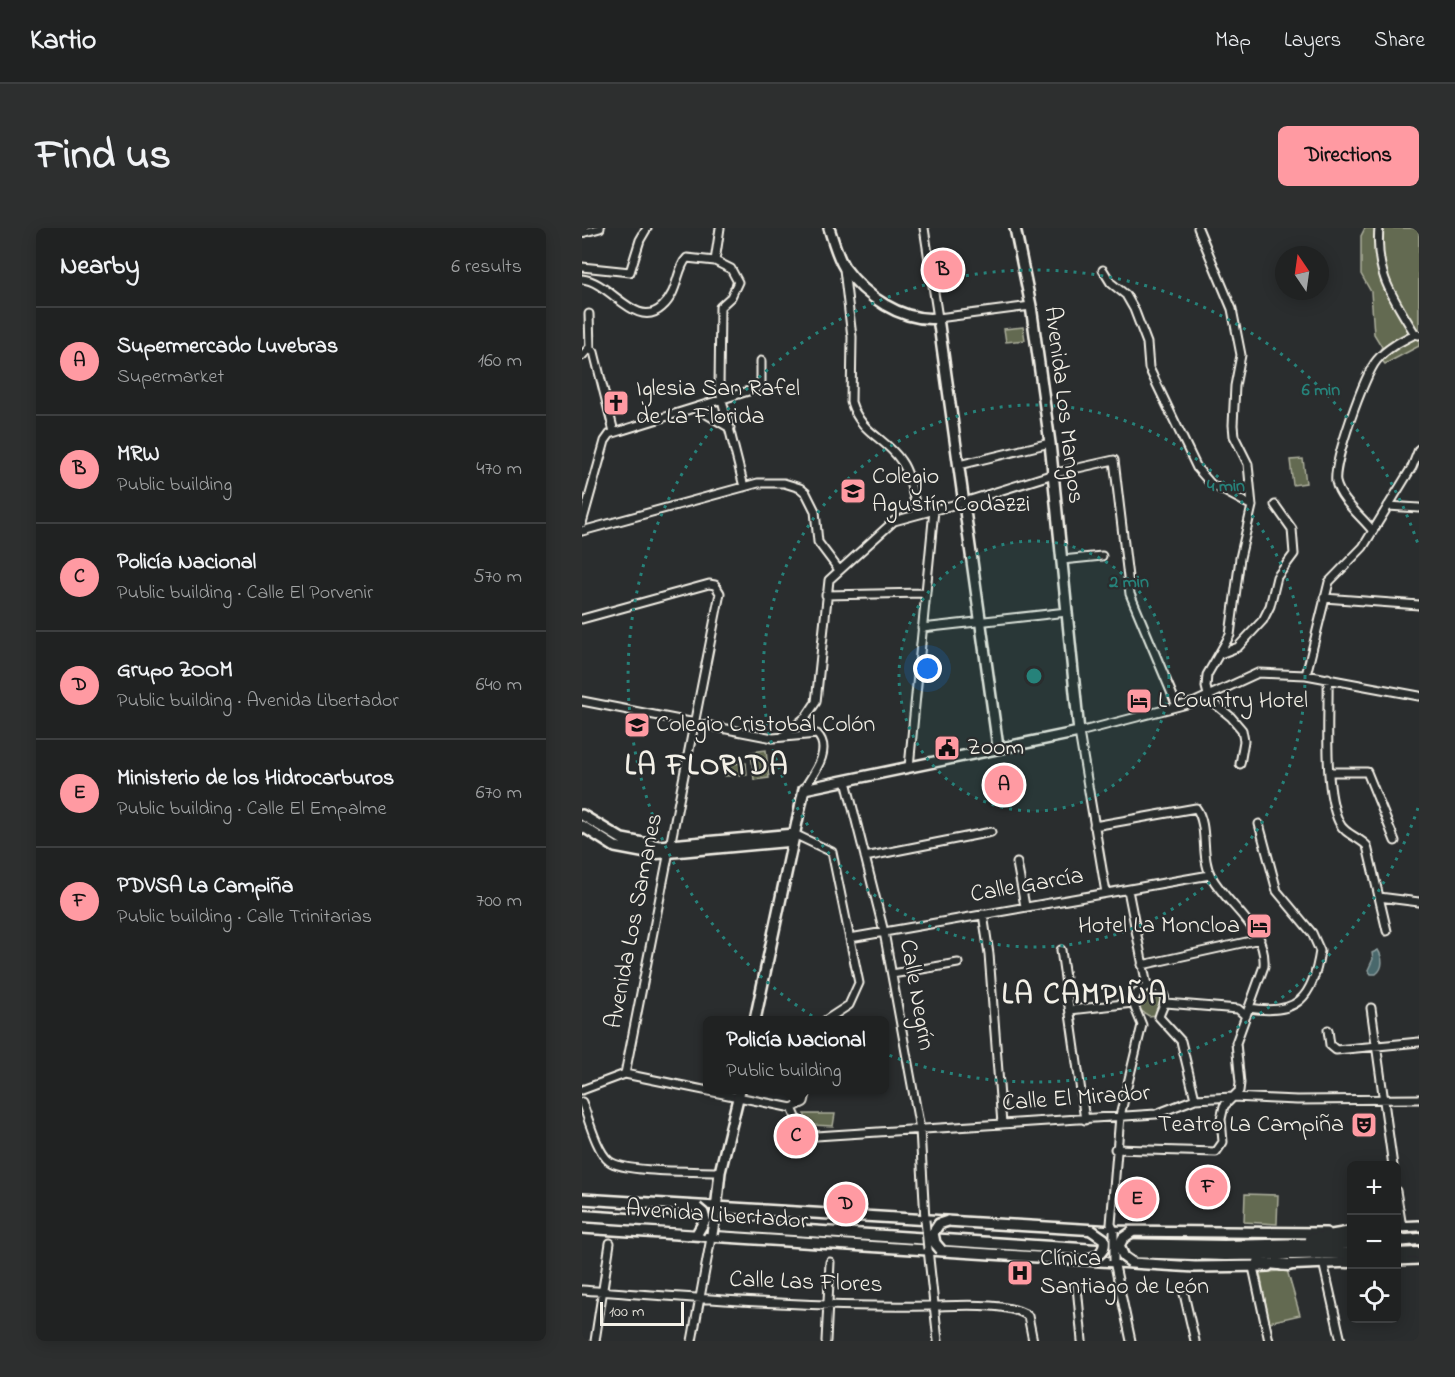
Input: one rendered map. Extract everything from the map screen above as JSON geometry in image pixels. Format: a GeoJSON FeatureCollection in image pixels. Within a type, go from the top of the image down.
{"type":"FeatureCollection","features":[{"type":"Feature","properties":{"kind":"main road","name":"Avenida Libertador"},"geometry":{"type":"LineString","coordinates":[[582,1210],[1137,1245],[1347,1244]]}},
{"type":"Feature","properties":{"kind":"main road","name":"Avenida Libertador"},"geometry":{"type":"LineString","coordinates":[[582,1216],[1129,1257],[1225,1255],[1347,1260]]}},
{"type":"Feature","properties":{"kind":"main road"},"geometry":{"type":"LineString","coordinates":[[1401,1230],[1419,1233]]}},
{"type":"Feature","properties":{"kind":"main road"},"geometry":{"type":"LineString","coordinates":[[1137,1245],[1164,1240],[1311,1239],[1347,1232]]}},
{"type":"Feature","properties":{"kind":"main road"},"geometry":{"type":"LineString","coordinates":[[1401,1241],[1419,1239]]}},
{"type":"Feature","properties":{"kind":"main road"},"geometry":{"type":"LineString","coordinates":[[1401,1250],[1419,1248]]}},
{"type":"Feature","properties":{"kind":"main road"},"geometry":{"type":"LineString","coordinates":[[1401,1254],[1419,1253]]}},
{"type":"Feature","properties":{"kind":"main road"},"geometry":{"type":"LineString","coordinates":[[1129,1257],[1272,1261],[1288,1265]]}},
{"type":"Feature","properties":{"kind":"street"},"geometry":{"type":"LineString","coordinates":[[582,232],[600,228]]}},
{"type":"Feature","properties":{"kind":"street"},"geometry":{"type":"LineString","coordinates":[[582,267],[630,272],[647,228]]}},
{"type":"Feature","properties":{"kind":"street"},"geometry":{"type":"LineString","coordinates":[[715,261],[720,228]]}},
{"type":"Feature","properties":{"kind":"street"},"geometry":{"type":"LineString","coordinates":[[829,228],[844,266],[852,337],[851,402],[867,431],[901,460],[918,514]]}},
{"type":"Feature","properties":{"kind":"street"},"geometry":{"type":"LineString","coordinates":[[924,228],[998,747]]}},
{"type":"Feature","properties":{"kind":"street","name":"Avenida Los Mangos"},"geometry":{"type":"LineString","coordinates":[[1015,228],[1031,306],[1054,474],[1079,732]]}},
{"type":"Feature","properties":{"kind":"street"},"geometry":{"type":"LineString","coordinates":[[1198,228],[1210,252],[1236,324],[1242,361],[1235,386],[1233,425],[1234,436],[1248,464],[1252,506],[1240,558],[1230,634],[1207,675],[1208,697],[1242,730],[1245,741],[1240,765]]}},
{"type":"Feature","properties":{"kind":"street"},"geometry":{"type":"LineString","coordinates":[[1372,530],[1336,484],[1336,462],[1368,375],[1376,360],[1417,334],[1388,289],[1379,266],[1379,228]]}},
{"type":"Feature","properties":{"kind":"street"},"geometry":{"type":"LineString","coordinates":[[582,279],[597,283],[634,310],[647,314],[657,311],[669,298],[687,258],[715,261],[731,269],[738,282],[731,297],[720,307],[717,370],[721,399],[744,487]]}},
{"type":"Feature","properties":{"kind":"street"},"geometry":{"type":"LineString","coordinates":[[844,266],[871,293],[896,312],[915,318],[938,318],[1031,306]]}},
{"type":"Feature","properties":{"kind":"street"},"geometry":{"type":"LineString","coordinates":[[1103,270],[1111,282],[1126,295],[1134,309],[1147,343],[1149,368],[1197,468],[1211,484],[1252,506]]}},
{"type":"Feature","properties":{"kind":"street"},"geometry":{"type":"LineString","coordinates":[[589,314],[590,349],[594,351],[614,432]]}},
{"type":"Feature","properties":{"kind":"street"},"geometry":{"type":"LineString","coordinates":[[582,356],[590,349]]}},
{"type":"Feature","properties":{"kind":"street"},"geometry":{"type":"LineString","coordinates":[[582,524],[606,437],[614,432],[758,387],[762,378],[761,361]]}},
{"type":"Feature","properties":{"kind":"street"},"geometry":{"type":"LineString","coordinates":[[696,408],[730,428]]}},
{"type":"Feature","properties":{"kind":"street"},"geometry":{"type":"LineString","coordinates":[[958,465],[1050,443]]}},
{"type":"Feature","properties":{"kind":"street"},"geometry":{"type":"LineString","coordinates":[[1306,675],[1324,598],[1334,574],[1363,548],[1419,449]]}},
{"type":"Feature","properties":{"kind":"street"},"geometry":{"type":"LineString","coordinates":[[782,737],[806,717],[816,702],[829,580],[889,524],[1054,474],[1113,460],[1130,594],[1178,706]]}},
{"type":"Feature","properties":{"kind":"street"},"geometry":{"type":"LineString","coordinates":[[582,531],[758,483],[784,483],[806,493],[815,511],[818,542],[839,570]]}},
{"type":"Feature","properties":{"kind":"street"},"geometry":{"type":"LineString","coordinates":[[1220,654],[1238,647],[1263,620],[1270,606],[1277,577],[1294,554],[1292,528],[1275,505]]}},
{"type":"Feature","properties":{"kind":"street"},"geometry":{"type":"LineString","coordinates":[[1388,506],[1419,508]]}},
{"type":"Feature","properties":{"kind":"street"},"geometry":{"type":"LineString","coordinates":[[909,766],[924,593],[934,510]]}},
{"type":"Feature","properties":{"kind":"street"},"geometry":{"type":"LineString","coordinates":[[1062,560],[1102,556]]}},
{"type":"Feature","properties":{"kind":"street","name":"Avenida Los Samanes"},"geometry":{"type":"LineString","coordinates":[[582,619],[709,584],[719,588],[719,601],[625,1074]]}},
{"type":"Feature","properties":{"kind":"street"},"geometry":{"type":"LineString","coordinates":[[826,595],[924,593]]}},
{"type":"Feature","properties":{"kind":"street"},"geometry":{"type":"LineString","coordinates":[[1324,598],[1419,605]]}},
{"type":"Feature","properties":{"kind":"street"},"geometry":{"type":"LineString","coordinates":[[922,627],[1067,612]]}},
{"type":"Feature","properties":{"kind":"street"},"geometry":{"type":"LineString","coordinates":[[804,789],[1079,732],[1208,697],[1252,674],[1306,675],[1419,696]]}},
{"type":"Feature","properties":{"kind":"street"},"geometry":{"type":"LineString","coordinates":[[1328,678],[1331,798],[1339,823],[1344,830],[1367,846],[1387,931]]}},
{"type":"Feature","properties":{"kind":"street"},"geometry":{"type":"LineString","coordinates":[[582,700],[694,723],[782,737],[793,738],[811,733],[817,734],[822,742],[821,759],[804,789],[756,1016]]}},
{"type":"Feature","properties":{"kind":"street"},"geometry":{"type":"LineString","coordinates":[[1079,732],[1106,893]]}},
{"type":"Feature","properties":{"kind":"street"},"geometry":{"type":"LineString","coordinates":[[1330,771],[1367,771],[1395,841]]}},
{"type":"Feature","properties":{"kind":"street","name":"Calle Negrín"},"geometry":{"type":"LineString","coordinates":[[846,781],[884,932],[920,1129],[928,1249]]}},
{"type":"Feature","properties":{"kind":"street"},"geometry":{"type":"LineString","coordinates":[[1094,826],[1196,808],[1210,874],[1260,939],[1264,966],[1236,1043],[1239,1091],[1224,1106],[1221,1119],[1223,1142],[1216,1152],[1115,1149]]}},
{"type":"Feature","properties":{"kind":"street"},"geometry":{"type":"LineString","coordinates":[[582,815],[622,839],[669,849]]}},
{"type":"Feature","properties":{"kind":"street"},"geometry":{"type":"LineString","coordinates":[[1249,1008],[1282,1010],[1296,1005],[1309,985],[1320,951],[1312,933],[1277,891],[1259,824]]}},
{"type":"Feature","properties":{"kind":"street"},"geometry":{"type":"LineString","coordinates":[[582,826],[605,842],[626,851],[794,838],[832,852],[859,983],[857,992],[845,1010],[834,1016]]}},
{"type":"Feature","properties":{"kind":"street"},"geometry":{"type":"LineString","coordinates":[[865,857],[991,832]]}},
{"type":"Feature","properties":{"kind":"street"},"geometry":{"type":"LineString","coordinates":[[1017,863],[1025,906]]}},
{"type":"Feature","properties":{"kind":"street","name":"Calle García"},"geometry":{"type":"LineString","coordinates":[[850,938],[1210,874]]}},
{"type":"Feature","properties":{"kind":"street"},"geometry":{"type":"LineString","coordinates":[[1128,890],[1147,986]]}},
{"type":"Feature","properties":{"kind":"street"},"geometry":{"type":"LineString","coordinates":[[1379,897],[1419,902]]}},
{"type":"Feature","properties":{"kind":"street"},"geometry":{"type":"LineString","coordinates":[[983,914],[989,954],[1002,1124]]}},
{"type":"Feature","properties":{"kind":"street"},"geometry":{"type":"LineString","coordinates":[[1142,965],[1260,939]]}},
{"type":"Feature","properties":{"kind":"street"},"geometry":{"type":"LineString","coordinates":[[1061,950],[1085,1120]]}},
{"type":"Feature","properties":{"kind":"street"},"geometry":{"type":"LineString","coordinates":[[892,974],[958,963]]}},
{"type":"Feature","properties":{"kind":"street"},"geometry":{"type":"LineString","coordinates":[[1131,1341],[1114,1261],[1114,1232],[1111,1224],[1115,1149],[1120,1116],[1142,1025],[1133,1003],[1137,993],[1147,986],[1158,988],[1166,997],[1166,1003],[1159,1017],[1181,1041],[1195,1099]]}},
{"type":"Feature","properties":{"kind":"street"},"geometry":{"type":"LineString","coordinates":[[1070,1010],[1133,1003]]}},
{"type":"Feature","properties":{"kind":"street"},"geometry":{"type":"LineString","coordinates":[[1166,1003],[1238,1009],[1246,1016]]}},
{"type":"Feature","properties":{"kind":"street"},"geometry":{"type":"LineString","coordinates":[[1371,1008],[1392,1161]]}},
{"type":"Feature","properties":{"kind":"street"},"geometry":{"type":"LineString","coordinates":[[1328,1030],[1330,1045],[1336,1050],[1419,1042]]}},
{"type":"Feature","properties":{"kind":"street"},"geometry":{"type":"LineString","coordinates":[[582,1090],[625,1074],[703,1087]]}},
{"type":"Feature","properties":{"kind":"street"},"geometry":{"type":"LineString","coordinates":[[692,1341],[716,1208],[720,1172],[739,1094]]}},
{"type":"Feature","properties":{"kind":"street"},"geometry":{"type":"LineString","coordinates":[[743,1094],[792,1108],[804,1102],[806,1094]]}},
{"type":"Feature","properties":{"kind":"street","name":"Calle El Mirador"},"geometry":{"type":"LineString","coordinates":[[792,1108],[799,1126],[812,1136],[1156,1114],[1195,1099],[1233,1097],[1419,1099]]}},
{"type":"Feature","properties":{"kind":"street"},"geometry":{"type":"LineString","coordinates":[[582,1102],[603,1154],[613,1164],[626,1168],[720,1172]]}},
{"type":"Feature","properties":{"kind":"street","name":"Avenida Libertador"},"geometry":{"type":"LineString","coordinates":[[582,1198],[1114,1232],[1254,1234],[1347,1231]]}},
{"type":"Feature","properties":{"kind":"street"},"geometry":{"type":"LineString","coordinates":[[693,1206],[703,1213],[705,1220],[694,1234]]}},
{"type":"Feature","properties":{"kind":"street"},"geometry":{"type":"LineString","coordinates":[[940,1250],[935,1243],[933,1233],[939,1224],[948,1221]]}},
{"type":"Feature","properties":{"kind":"street"},"geometry":{"type":"LineString","coordinates":[[1401,1229],[1419,1226]]}},
{"type":"Feature","properties":{"kind":"street","name":"Avenida Libertador"},"geometry":{"type":"LineString","coordinates":[[582,1228],[1114,1261],[1129,1257],[1195,1267],[1253,1268],[1347,1260]]}},
{"type":"Feature","properties":{"kind":"street"},"geometry":{"type":"LineString","coordinates":[[1088,1259],[1099,1256],[1105,1246],[1102,1236],[1091,1230]]}},
{"type":"Feature","properties":{"kind":"street"},"geometry":{"type":"LineString","coordinates":[[1129,1257],[1121,1253],[1119,1246],[1123,1238],[1132,1232]]}},
{"type":"Feature","properties":{"kind":"street"},"geometry":{"type":"LineString","coordinates":[[595,1341],[610,1243]]}},
{"type":"Feature","properties":{"kind":"street"},"geometry":{"type":"LineString","coordinates":[[928,1249],[932,1306],[938,1341]]}},
{"type":"Feature","properties":{"kind":"street"},"geometry":{"type":"LineString","coordinates":[[1401,1260],[1419,1258]]}},
{"type":"Feature","properties":{"kind":"street"},"geometry":{"type":"LineString","coordinates":[[826,1341],[830,1262]]}},
{"type":"Feature","properties":{"kind":"street"},"geometry":{"type":"LineString","coordinates":[[1323,1262],[1341,1341]]}},
{"type":"Feature","properties":{"kind":"street"},"geometry":{"type":"LineString","coordinates":[[1253,1268],[1269,1341]]}},
{"type":"Feature","properties":{"kind":"street"},"geometry":{"type":"LineString","coordinates":[[1077,1286],[1082,1341]]}},
{"type":"Feature","properties":{"kind":"street","name":"Calle Las Flores"},"geometry":{"type":"LineString","coordinates":[[582,1290],[699,1299],[828,1305],[1011,1309],[1028,1316],[1034,1341]]}},
{"type":"Feature","properties":{"kind":"street"},"geometry":{"type":"LineString","coordinates":[[1184,1294],[1195,1341]]}},
{"type":"Feature","properties":{"kind":"green space"},"geometry":{"type":"Polygon","coordinates":[[[1365,228],[1419,228],[1419,346],[1385,364],[1377,355],[1382,347],[1374,334],[1371,292],[1361,274],[1361,236],[1365,228]]]}},
{"type":"Feature","properties":{"kind":"green space"},"geometry":{"type":"Polygon","coordinates":[[[1023,327],[1025,340],[1006,342],[1004,329],[1023,327]]]}},
{"type":"Feature","properties":{"kind":"green space"},"geometry":{"type":"Polygon","coordinates":[[[1303,459],[1306,483],[1293,485],[1290,460],[1303,459]]]}},
{"type":"Feature","properties":{"kind":"green space"},"geometry":{"type":"Polygon","coordinates":[[[766,750],[769,778],[754,780],[751,752],[766,750]]]}},
{"type":"Feature","properties":{"kind":"green space"},"geometry":{"type":"Polygon","coordinates":[[[746,763],[747,775],[725,776],[725,764],[746,763]]]}},
{"type":"Feature","properties":{"kind":"green space"},"geometry":{"type":"Polygon","coordinates":[[[1149,989],[1157,991],[1164,1002],[1156,1015],[1149,1016],[1138,1009],[1137,999],[1149,989]]]}},
{"type":"Feature","properties":{"kind":"green space"},"geometry":{"type":"Polygon","coordinates":[[[804,1114],[835,1114],[833,1126],[810,1125],[804,1114]]]}},
{"type":"Feature","properties":{"kind":"green space"},"geometry":{"type":"Polygon","coordinates":[[[1245,1194],[1278,1195],[1277,1224],[1244,1222],[1245,1194]]]}},
{"type":"Feature","properties":{"kind":"green space"},"geometry":{"type":"Polygon","coordinates":[[[1287,1270],[1300,1315],[1269,1322],[1260,1273],[1287,1270]]]}},
{"type":"Feature","properties":{"kind":"water"},"geometry":{"type":"Polygon","coordinates":[[[1378,950],[1382,960],[1381,966],[1379,972],[1371,974],[1368,970],[1373,959],[1372,953],[1378,950]]]}},
{"type":"Feature","properties":{"kind":"place","name":"MRW"},"geometry":{"type":"Point","coordinates":[943,270]}},
{"type":"Feature","properties":{"kind":"place","name":"Iglesia San Rafel de La Florida"},"geometry":{"type":"Point","coordinates":[616,403]}},
{"type":"Feature","properties":{"kind":"place","name":"Colegio Agustín Codazzi"},"geometry":{"type":"Point","coordinates":[853,491]}},
{"type":"Feature","properties":{"kind":"place","name":"L Country Hotel"},"geometry":{"type":"Point","coordinates":[1139,701]}},
{"type":"Feature","properties":{"kind":"place","name":"Colegio Cristobal Colón"},"geometry":{"type":"Point","coordinates":[637,725]}},
{"type":"Feature","properties":{"kind":"place","name":"Zoom"},"geometry":{"type":"Point","coordinates":[947,748]}},
{"type":"Feature","properties":{"kind":"place","name":"Supermercado Luvebras"},"geometry":{"type":"Point","coordinates":[1004,785]}},
{"type":"Feature","properties":{"kind":"place","name":"Hotel La Moncloa"},"geometry":{"type":"Point","coordinates":[1259,926]}},
{"type":"Feature","properties":{"kind":"place","name":"Teatro La Campiña"},"geometry":{"type":"Point","coordinates":[1364,1125]}},
{"type":"Feature","properties":{"kind":"place","name":"Policía Nacional"},"geometry":{"type":"Point","coordinates":[796,1136]}},
{"type":"Feature","properties":{"kind":"place","name":"PDVSA La Campiña"},"geometry":{"type":"Point","coordinates":[1208,1187]}},
{"type":"Feature","properties":{"kind":"place","name":"Ministerio de los Hidrocarburos"},"geometry":{"type":"Point","coordinates":[1137,1199]}},
{"type":"Feature","properties":{"kind":"place","name":"Grupo ZOOM"},"geometry":{"type":"Point","coordinates":[846,1204]}},
{"type":"Feature","properties":{"kind":"place","name":"Clínica Santiago de León"},"geometry":{"type":"Point","coordinates":[1020,1273]}},
{"type":"Feature","properties":{"kind":"district","name":"LA FLORIDA"},"geometry":{"type":"Point","coordinates":[707,767]}},
{"type":"Feature","properties":{"kind":"district","name":"LA CAMPIÑA"},"geometry":{"type":"Point","coordinates":[1085,996]}}]}
